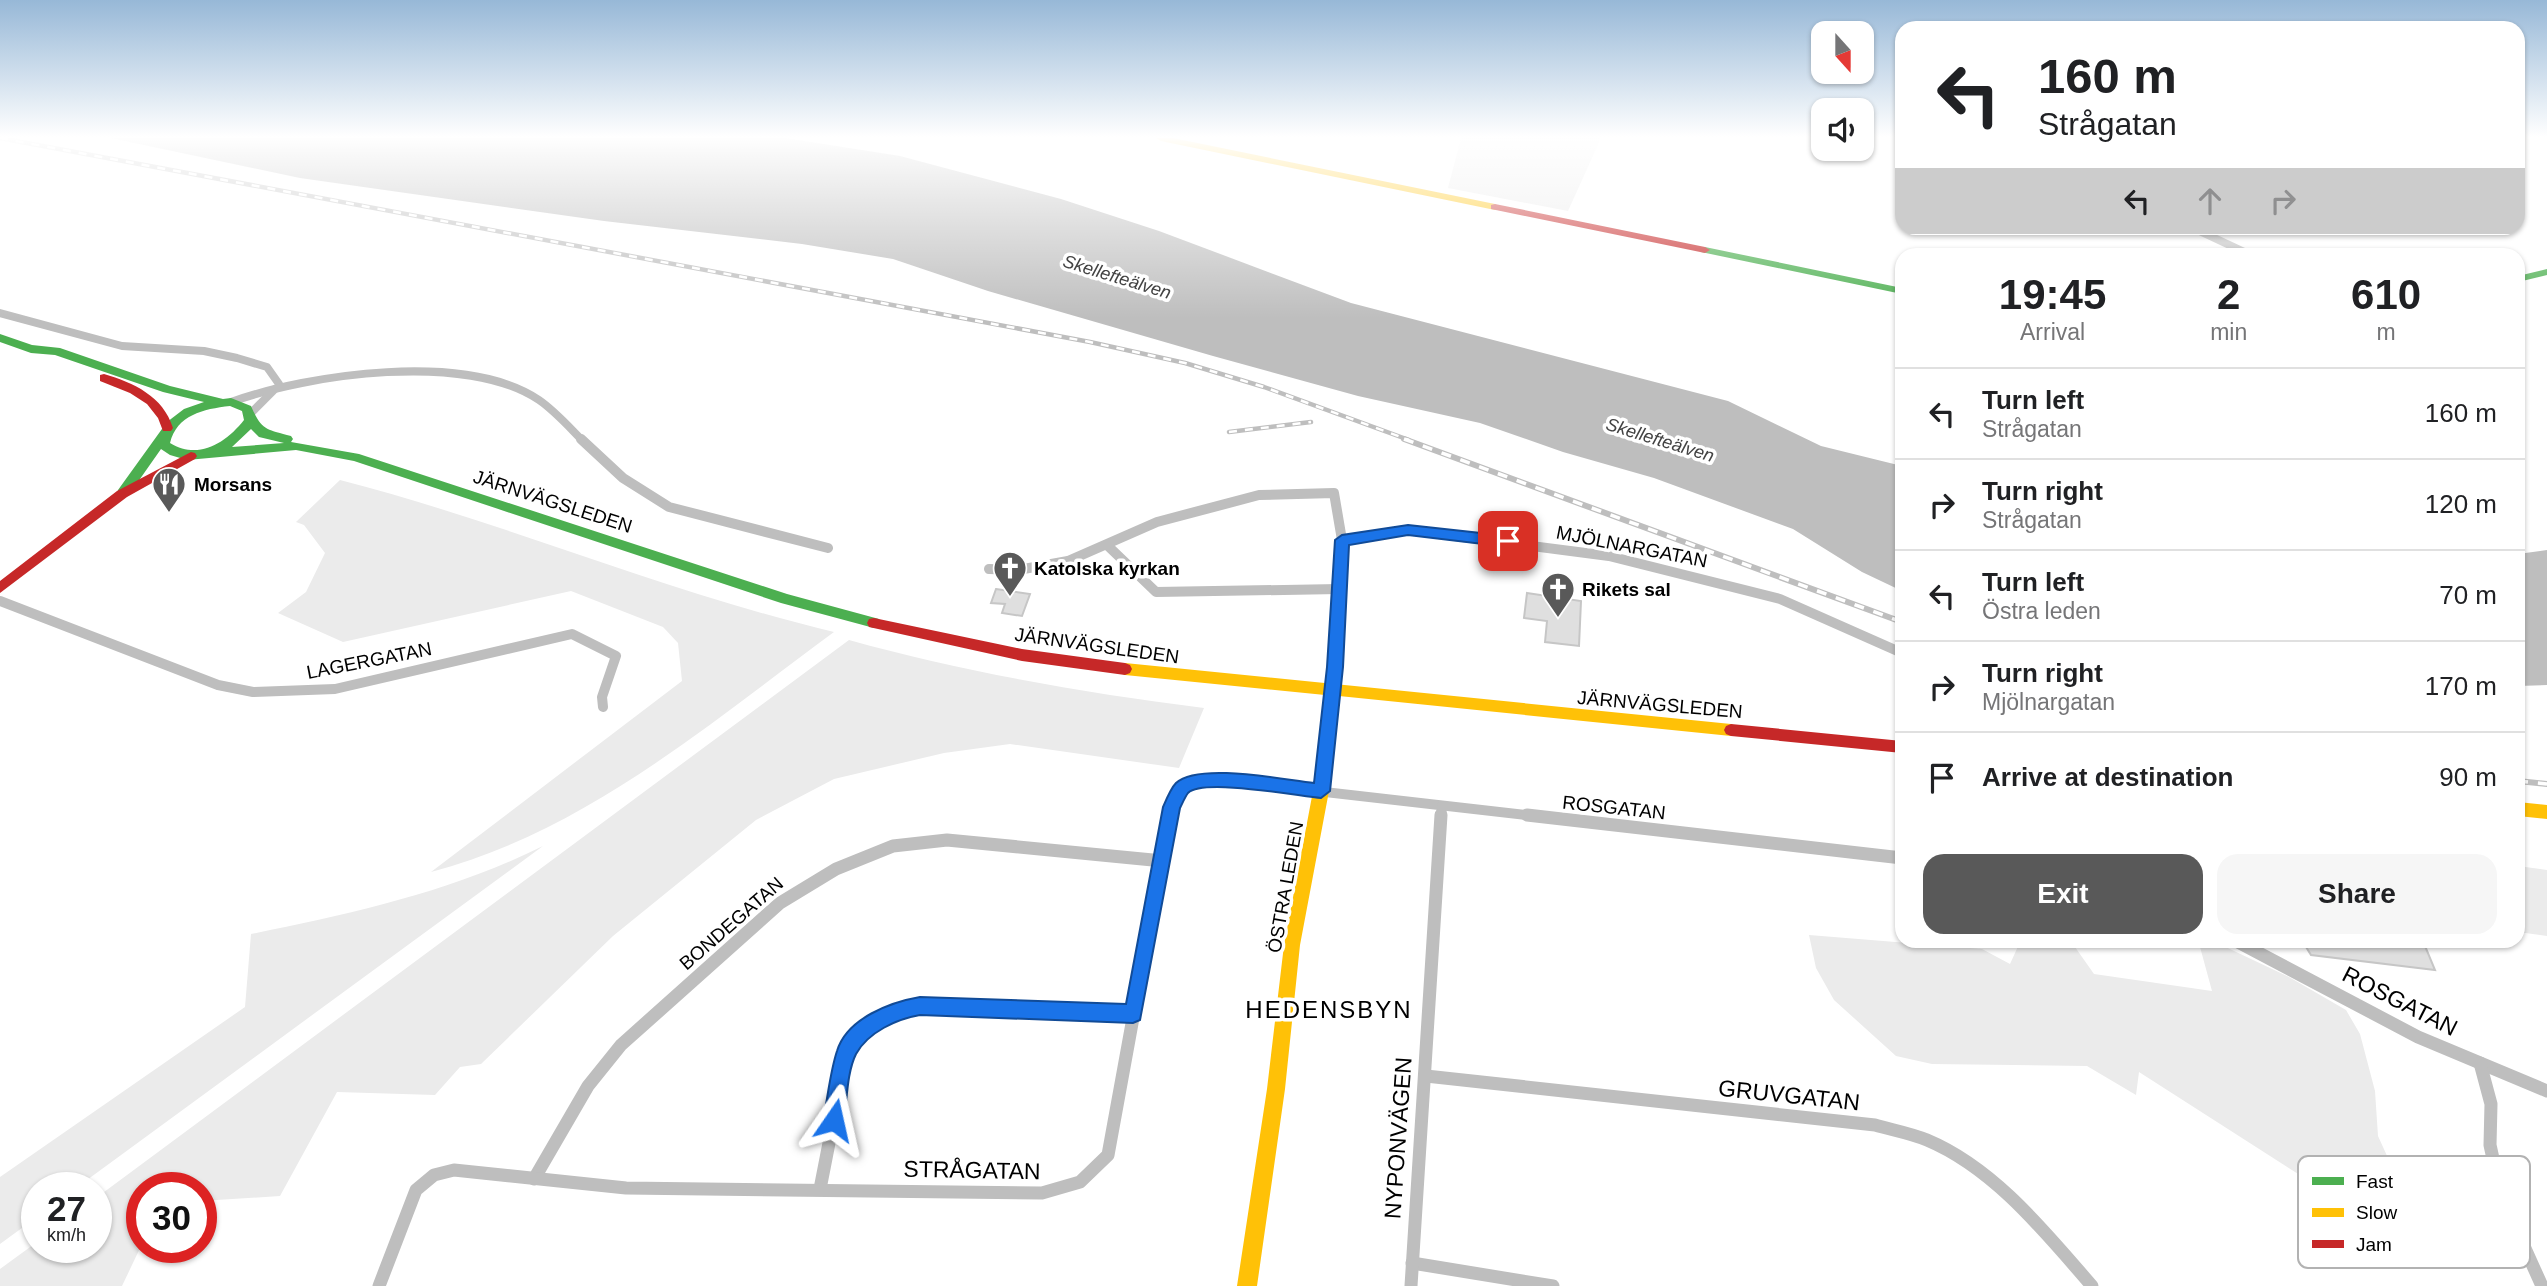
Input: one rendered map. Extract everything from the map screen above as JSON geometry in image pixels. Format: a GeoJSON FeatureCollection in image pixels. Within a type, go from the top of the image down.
{"type":"FeatureCollection","features":[{"type":"Feature","properties":{"kind":"main road"},"geometry":{"type":"LineString","coordinates":[[1452,198],[1895,290]]}},
{"type":"Feature","properties":{"kind":"main road"},"geometry":{"type":"LineString","coordinates":[[2525,277],[2547,272]]}},
{"type":"Feature","properties":{"kind":"main road"},"geometry":{"type":"LineString","coordinates":[[0,338],[31,349],[55,351],[167,389],[226,402]]}},
{"type":"Feature","properties":{"kind":"main road"},"geometry":{"type":"LineString","coordinates":[[31,349],[38,355],[122,384],[142,395],[164,414],[163,445],[169,451],[191,456]]}},
{"type":"Feature","properties":{"kind":"main road"},"geometry":{"type":"LineString","coordinates":[[122,494],[165,432],[185,414],[226,402]]}},
{"type":"Feature","properties":{"kind":"main road","name":"JÄRNVÄGSLEDEN"},"geometry":{"type":"LineString","coordinates":[[226,402],[240,404],[264,434],[299,441],[393,469],[839,614],[891,628],[1069,663],[1895,746]]}},
{"type":"Feature","properties":{"kind":"main road"},"geometry":{"type":"LineString","coordinates":[[0,589],[122,494],[191,456],[206,453],[239,436],[250,418]]}},
{"type":"Feature","properties":{"kind":"main road","name":"JÄRNVÄGSLEDEN"},"geometry":{"type":"LineString","coordinates":[[206,453],[272,446],[313,447]]}},
{"type":"Feature","properties":{"kind":"main road","name":"ÖSTRA LEDEN"},"geometry":{"type":"LineString","coordinates":[[1247,1286],[1276,1089],[1293,945],[1321,791],[1333,690]]}},
{"type":"Feature","properties":{"kind":"main road"},"geometry":{"type":"LineString","coordinates":[[2525,810],[2547,812]]}},
{"type":"Feature","properties":{"kind":"street"},"geometry":{"type":"LineString","coordinates":[[2208,235],[2236,248]]}},
{"type":"Feature","properties":{"kind":"street"},"geometry":{"type":"LineString","coordinates":[[0,313],[122,345],[204,351],[237,358],[267,367],[279,384]]}},
{"type":"Feature","properties":{"kind":"street"},"geometry":{"type":"LineString","coordinates":[[226,402],[279,384],[340,377],[417,373],[464,377],[511,387],[539,400],[623,478],[669,507],[828,548]]}},
{"type":"Feature","properties":{"kind":"street"},"geometry":{"type":"LineString","coordinates":[[250,418],[279,384]]}},
{"type":"Feature","properties":{"kind":"street","name":"ÖSTRA LEDEN"},"geometry":{"type":"LineString","coordinates":[[1108,546],[1157,522],[1228,502],[1284,492],[1334,493],[1342,540],[1333,690]]}},
{"type":"Feature","properties":{"kind":"street","name":"MJÖLNARGATAN"},"geometry":{"type":"LineString","coordinates":[[1342,540],[1408,530],[1609,555],[1780,599],[1895,650]]}},
{"type":"Feature","properties":{"kind":"street"},"geometry":{"type":"LineString","coordinates":[[989,569],[1042,567],[1068,561],[1108,546],[1156,592],[1339,589]]}},
{"type":"Feature","properties":{"kind":"street","name":"LAGERGATAN"},"geometry":{"type":"LineString","coordinates":[[0,601],[218,685],[253,692],[335,689],[572,634],[616,656],[602,697],[603,707]]}},
{"type":"Feature","properties":{"kind":"street","name":"STRÅGATAN"},"geometry":{"type":"LineString","coordinates":[[379,1286],[416,1190],[434,1175],[454,1170],[626,1188],[1042,1193],[1079,1184],[1093,1174],[1108,1155],[1172,807],[1182,788],[1196,781],[1220,780],[1321,791]]}},
{"type":"Feature","properties":{"kind":"street","name":"ROSGATAN"},"geometry":{"type":"LineString","coordinates":[[1321,791],[1895,857]]}},
{"type":"Feature","properties":{"kind":"street","name":"NYPONVÄGEN"},"geometry":{"type":"LineString","coordinates":[[1411,1286],[1442,806]]}},
{"type":"Feature","properties":{"kind":"street","name":"BONDEGATAN"},"geometry":{"type":"LineString","coordinates":[[534,1179],[587,1086],[621,1045],[780,903],[835,869],[893,846],[947,840],[1163,861]]}},
{"type":"Feature","properties":{"kind":"street","name":"ROSGATAN"},"geometry":{"type":"LineString","coordinates":[[2249,948],[2418,1037],[2547,1091]]}},
{"type":"Feature","properties":{"kind":"street"},"geometry":{"type":"LineString","coordinates":[[820,1189],[847,1051],[864,1031],[896,1010],[920,1006],[1133,1014]]}},
{"type":"Feature","properties":{"kind":"street"},"geometry":{"type":"LineString","coordinates":[[2480,1063],[2491,1104],[2490,1145],[2492,1156]]}},
{"type":"Feature","properties":{"kind":"street","name":"GRUVGATAN"},"geometry":{"type":"LineString","coordinates":[[1426,1076],[1875,1125],[1905,1132],[1930,1141],[1965,1162],[2011,1200],[2092,1286]]}},
{"type":"Feature","properties":{"kind":"street"},"geometry":{"type":"LineString","coordinates":[[1412,1263],[1446,1271],[1531,1280],[1553,1286]]}},
{"type":"Feature","properties":{"kind":"street"},"geometry":{"type":"LineString","coordinates":[[2530,1264],[2542,1286]]}},
{"type":"Feature","properties":{"kind":"shaded area"},"geometry":{"type":"Polygon","coordinates":[[[1500,198],[1574,198],[1568,211],[1500,198]]]}},
{"type":"Feature","properties":{"kind":"shaded area"},"geometry":{"type":"Polygon","coordinates":[[[340,480],[464,516],[709,597],[834,632],[692,738],[593,803],[541,831],[487,854],[431,872],[682,681],[678,643],[663,627],[571,591],[343,642],[278,613],[306,592],[325,553],[304,525],[296,522],[340,480]]]}},
{"type":"Feature","properties":{"kind":"shaded area"},"geometry":{"type":"Polygon","coordinates":[[[849,640],[936,662],[1025,680],[1204,708],[1179,768],[1010,744],[944,753],[834,779],[756,820],[613,936],[481,1064],[460,1067],[435,1095],[337,1092],[280,1196],[217,1200],[217,1172],[131,1172],[849,640]]]}},
{"type":"Feature","properties":{"kind":"shaded area"},"geometry":{"type":"Polygon","coordinates":[[[543,846],[98,1172],[21,1172],[21,1229],[0,1244],[0,1177],[245,1007],[251,934],[400,900],[508,862],[543,846]]]}},
{"type":"Feature","properties":{"kind":"shaded area"},"geometry":{"type":"Polygon","coordinates":[[[2525,867],[2547,870],[2547,936],[2525,933],[2525,867]]]}},
{"type":"Feature","properties":{"kind":"shaded area"},"geometry":{"type":"Polygon","coordinates":[[[1809,935],[1895,942],[1895,948],[1982,949],[2010,964],[2017,948],[2076,948],[2094,974],[2212,991],[2200,948],[2228,948],[2289,977],[2346,1010],[2360,1034],[2375,1091],[2378,1136],[2387,1156],[2298,1156],[2298,1174],[2139,1072],[2136,1095],[2087,1066],[1932,1064],[1896,1056],[1834,1000],[1816,968],[1809,935]]]}},
{"type":"Feature","properties":{"kind":"shaded area"},"geometry":{"type":"Polygon","coordinates":[[[126,1176],[126,1263],[133,1263],[122,1286],[0,1286],[0,1269],[21,1254],[21,1263],[112,1263],[112,1186],[126,1176]]]}},
{"type":"Feature","properties":{"kind":"water","name":"Skellefteälven"},"geometry":{"type":"Polygon","coordinates":[[[441,198],[1061,199],[1159,231],[1351,303],[1728,401],[1821,446],[1895,464],[1895,588],[1862,572],[1793,529],[1654,478],[1563,452],[1480,423],[1358,396],[1213,356],[988,291],[893,259],[802,244],[604,221],[441,198]]]}},
{"type":"Feature","properties":{"kind":"water"},"geometry":{"type":"Polygon","coordinates":[[[2547,550],[2547,685],[2525,686],[2525,553],[2547,550]]]}},
{"type":"Feature","properties":{"kind":"building","name":"Katolska kyrkan"},"geometry":{"type":"Polygon","coordinates":[[[996,589],[1030,594],[1022,616],[1002,613],[1005,604],[991,603],[996,589]]]}},
{"type":"Feature","properties":{"kind":"building","name":"Rikets sal"},"geometry":{"type":"Polygon","coordinates":[[[1527,593],[1581,601],[1579,646],[1545,642],[1547,621],[1524,618],[1527,593]]]}},
{"type":"Feature","properties":{"kind":"building"},"geometry":{"type":"Polygon","coordinates":[[[2307,948],[2426,948],[2435,970],[2311,955],[2307,948]]]}},
{"type":"Feature","properties":{"kind":"railway"},"geometry":{"type":"LineString","coordinates":[[321,198],[1090,342],[1185,363],[1264,387],[1409,440]]}},
{"type":"Feature","properties":{"kind":"railway"},"geometry":{"type":"LineString","coordinates":[[1229,432],[1311,422]]}},
{"type":"Feature","properties":{"kind":"railway"},"geometry":{"type":"LineString","coordinates":[[1404,439],[1895,619]]}},
{"type":"Feature","properties":{"kind":"railway"},"geometry":{"type":"LineString","coordinates":[[2525,782],[2547,784]]}},
{"type":"Feature","properties":{"kind":"traffic: fast"},"geometry":{"type":"LineString","coordinates":[[1705,250],[1895,290]]}},
{"type":"Feature","properties":{"kind":"traffic: fast"},"geometry":{"type":"LineString","coordinates":[[2525,277],[2547,272]]}},
{"type":"Feature","properties":{"kind":"traffic: fast"},"geometry":{"type":"LineString","coordinates":[[0,338],[31,349],[56,351],[167,389],[220,402]]}},
{"type":"Feature","properties":{"kind":"traffic: fast"},"geometry":{"type":"LineString","coordinates":[[231,402],[247,409],[250,421],[233,440],[222,447],[199,455],[187,455],[163,445],[166,434],[179,417],[198,408],[231,402]]}},
{"type":"Feature","properties":{"kind":"traffic: fast"},"geometry":{"type":"LineString","coordinates":[[250,421],[263,434],[287,439]]}},
{"type":"Feature","properties":{"kind":"traffic: fast"},"geometry":{"type":"LineString","coordinates":[[123,493],[163,437]]}},
{"type":"Feature","properties":{"kind":"traffic: fast"},"geometry":{"type":"LineString","coordinates":[[206,453],[296,446],[355,457],[786,599],[874,623]]}},
{"type":"Feature","properties":{"kind":"traffic: slow"},"geometry":{"type":"LineString","coordinates":[[1451,198],[1495,207]]}},
{"type":"Feature","properties":{"kind":"traffic: slow"},"geometry":{"type":"LineString","coordinates":[[1125,669],[1731,730]]}},
{"type":"Feature","properties":{"kind":"traffic: slow"},"geometry":{"type":"LineString","coordinates":[[1247,1286],[1276,1089],[1292,945],[1321,791],[1333,690]]}},
{"type":"Feature","properties":{"kind":"traffic: slow"},"geometry":{"type":"LineString","coordinates":[[2525,810],[2547,812]]}},
{"type":"Feature","properties":{"kind":"traffic: jam"},"geometry":{"type":"LineString","coordinates":[[1495,207],[1705,250]]}},
{"type":"Feature","properties":{"kind":"traffic: jam"},"geometry":{"type":"LineString","coordinates":[[104,378],[134,390],[152,401],[159,409],[167,428]]}},
{"type":"Feature","properties":{"kind":"traffic: jam"},"geometry":{"type":"LineString","coordinates":[[0,588],[122,494],[191,456]]}},
{"type":"Feature","properties":{"kind":"traffic: jam"},"geometry":{"type":"LineString","coordinates":[[874,623],[1022,655],[1125,669]]}},
{"type":"Feature","properties":{"kind":"traffic: jam"},"geometry":{"type":"LineString","coordinates":[[1731,730],[1895,746]]}},
{"type":"Feature","properties":{"kind":"place","name":"Morsans"},"geometry":{"type":"Point","coordinates":[169,514]}},
{"type":"Feature","properties":{"kind":"place","name":"Katolska kyrkan"},"geometry":{"type":"Point","coordinates":[1010,598]}},
{"type":"Feature","properties":{"kind":"place","name":"Rikets sal"},"geometry":{"type":"Point","coordinates":[1558,619]}},
{"type":"Feature","properties":{"kind":"district","name":"HEDENSBYN"},"geometry":{"type":"Point","coordinates":[1329,1010]}},
{"type":"Feature","properties":{"kind":"route"},"geometry":{"type":"LineString","coordinates":[[834,1120],[847,1051],[864,1031],[896,1010],[920,1006],[1133,1014],[1172,807],[1182,788],[1196,781],[1220,780],[1321,791],[1335,667],[1342,540],[1408,530],[1508,541]]}}]}
